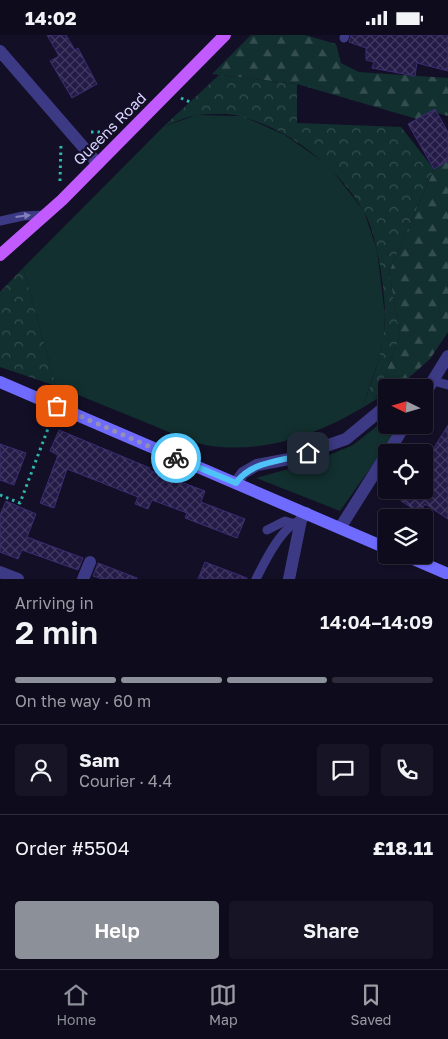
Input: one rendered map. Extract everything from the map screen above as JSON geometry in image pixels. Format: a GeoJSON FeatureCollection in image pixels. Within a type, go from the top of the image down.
{"type":"FeatureCollection","features":[{"type":"Feature","properties":{"kind":"main road","name":"Queens Road"},"geometry":{"type":"LineString","coordinates":[[0,255],[57,205],[225,35]]}},
{"type":"Feature","properties":{"kind":"main road","name":"Queens Road"},"geometry":{"type":"LineString","coordinates":[[0,249],[15,241]]}},
{"type":"Feature","properties":{"kind":"main road"},"geometry":{"type":"LineString","coordinates":[[0,383],[236,483],[300,519],[340,528],[378,544]]}},
{"type":"Feature","properties":{"kind":"main road"},"geometry":{"type":"LineString","coordinates":[[425,564],[448,574]]}},
{"type":"Feature","properties":{"kind":"street"},"geometry":{"type":"LineString","coordinates":[[0,51],[98,164]]}},
{"type":"Feature","properties":{"kind":"street"},"geometry":{"type":"LineString","coordinates":[[433,381],[448,356]]}},
{"type":"Feature","properties":{"kind":"street"},"geometry":{"type":"LineString","coordinates":[[236,483],[243,473],[257,465],[289,459],[346,439],[378,413]]}},
{"type":"Feature","properties":{"kind":"street"},"geometry":{"type":"LineString","coordinates":[[340,528],[378,468]]}},
{"type":"Feature","properties":{"kind":"street"},"geometry":{"type":"LineString","coordinates":[[289,579],[300,519]]}},
{"type":"Feature","properties":{"kind":"street"},"geometry":{"type":"LineString","coordinates":[[83,579],[90,562]]}},
{"type":"Feature","properties":{"kind":"street"},"geometry":{"type":"LineString","coordinates":[[0,572],[18,579]]}},
{"type":"Feature","properties":{"kind":"lane"},"geometry":{"type":"LineString","coordinates":[[0,221],[23,216],[46,215]]}},
{"type":"Feature","properties":{"kind":"lane"},"geometry":{"type":"LineString","coordinates":[[433,381],[448,385]]}},
{"type":"Feature","properties":{"kind":"lane"},"geometry":{"type":"LineString","coordinates":[[267,530],[285,521],[300,519]]}},
{"type":"Feature","properties":{"kind":"lane"},"geometry":{"type":"LineString","coordinates":[[256,579],[266,559],[300,519]]}},
{"type":"Feature","properties":{"kind":"path"},"geometry":{"type":"LineString","coordinates":[[57,205],[62,170],[61,122]]}},
{"type":"Feature","properties":{"kind":"path"},"geometry":{"type":"LineString","coordinates":[[84,131],[99,134],[134,128]]}},
{"type":"Feature","properties":{"kind":"path"},"geometry":{"type":"LineString","coordinates":[[0,495],[20,503],[57,406]]}},
{"type":"Feature","properties":{"kind":"green space"},"geometry":{"type":"Polygon","coordinates":[[[251,35],[305,35],[336,44],[341,63],[359,72],[448,78],[448,116],[437,113],[435,109],[417,119],[297,84],[212,74],[251,35]]]}},
{"type":"Feature","properties":{"kind":"green space"},"geometry":{"type":"Polygon","coordinates":[[[219,75],[297,84],[297,123],[401,127],[434,169],[389,272],[400,336],[383,379],[378,379],[378,392],[375,400],[362,408],[381,352],[385,317],[384,292],[372,232],[363,210],[352,194],[327,165],[312,153],[279,131],[261,123],[227,114],[209,114],[189,117],[163,127],[219,75]]]}},
{"type":"Feature","properties":{"kind":"green space"},"geometry":{"type":"Polygon","coordinates":[[[196,115],[242,116],[285,135],[328,165],[364,211],[377,250],[385,315],[384,338],[362,408],[312,432],[277,443],[258,446],[221,447],[195,442],[56,386],[23,268],[163,127],[196,115]]]}},
{"type":"Feature","properties":{"kind":"green space"},"geometry":{"type":"Polygon","coordinates":[[[448,161],[448,332],[430,359],[407,379],[383,379],[400,336],[389,272],[434,169],[448,161]]]}},
{"type":"Feature","properties":{"kind":"green space"},"geometry":{"type":"Polygon","coordinates":[[[23,268],[56,386],[0,367],[0,292],[23,268]]]}},
{"type":"Feature","properties":{"kind":"green space"},"geometry":{"type":"Polygon","coordinates":[[[378,425],[378,434],[395,434],[388,444],[378,444],[378,457],[340,511],[256,478],[310,463],[353,445],[378,425]]]}},
{"type":"Feature","properties":{"kind":"building"},"geometry":{"type":"Polygon","coordinates":[[[47,35],[66,35],[75,50],[78,48],[97,84],[72,98],[50,61],[59,56],[47,35]]]}},
{"type":"Feature","properties":{"kind":"building"},"geometry":{"type":"Polygon","coordinates":[[[351,35],[448,35],[448,71],[417,63],[415,76],[372,68],[374,62],[366,60],[366,48],[349,42],[351,35]]]}},
{"type":"Feature","properties":{"kind":"building"},"geometry":{"type":"Polygon","coordinates":[[[435,109],[448,132],[448,161],[434,169],[408,124],[435,109]]]}},
{"type":"Feature","properties":{"kind":"building"},"geometry":{"type":"Polygon","coordinates":[[[448,425],[448,519],[425,504],[422,509],[414,509],[401,501],[402,499],[433,499],[433,449],[448,425]]]}},
{"type":"Feature","properties":{"kind":"building"},"geometry":{"type":"Polygon","coordinates":[[[59,430],[150,468],[149,470],[205,491],[201,502],[245,519],[237,538],[185,518],[187,513],[152,500],[148,509],[135,504],[138,497],[67,469],[54,508],[40,503],[58,455],[50,451],[59,430]]]}},
{"type":"Feature","properties":{"kind":"building"},"geometry":{"type":"Polygon","coordinates":[[[0,444],[26,453],[14,485],[0,480],[0,444]]]}},
{"type":"Feature","properties":{"kind":"building"},"geometry":{"type":"Polygon","coordinates":[[[6,501],[36,514],[27,537],[83,558],[78,570],[22,550],[18,559],[0,552],[0,515],[6,501]]]}},
{"type":"Feature","properties":{"kind":"building"},"geometry":{"type":"Polygon","coordinates":[[[205,562],[247,578],[247,579],[198,579],[205,562]]]}},
{"type":"Feature","properties":{"kind":"building"},"geometry":{"type":"Polygon","coordinates":[[[98,563],[137,579],[102,579],[93,576],[98,563]]]}},
{"type":"Feature","properties":{"kind":"way so far"},"geometry":{"type":"LineString","coordinates":[[57,406],[176,458]]}},
{"type":"Feature","properties":{"kind":"route"},"geometry":{"type":"LineString","coordinates":[[176,458],[236,483],[243,473],[257,465],[308,453]]}}]}
